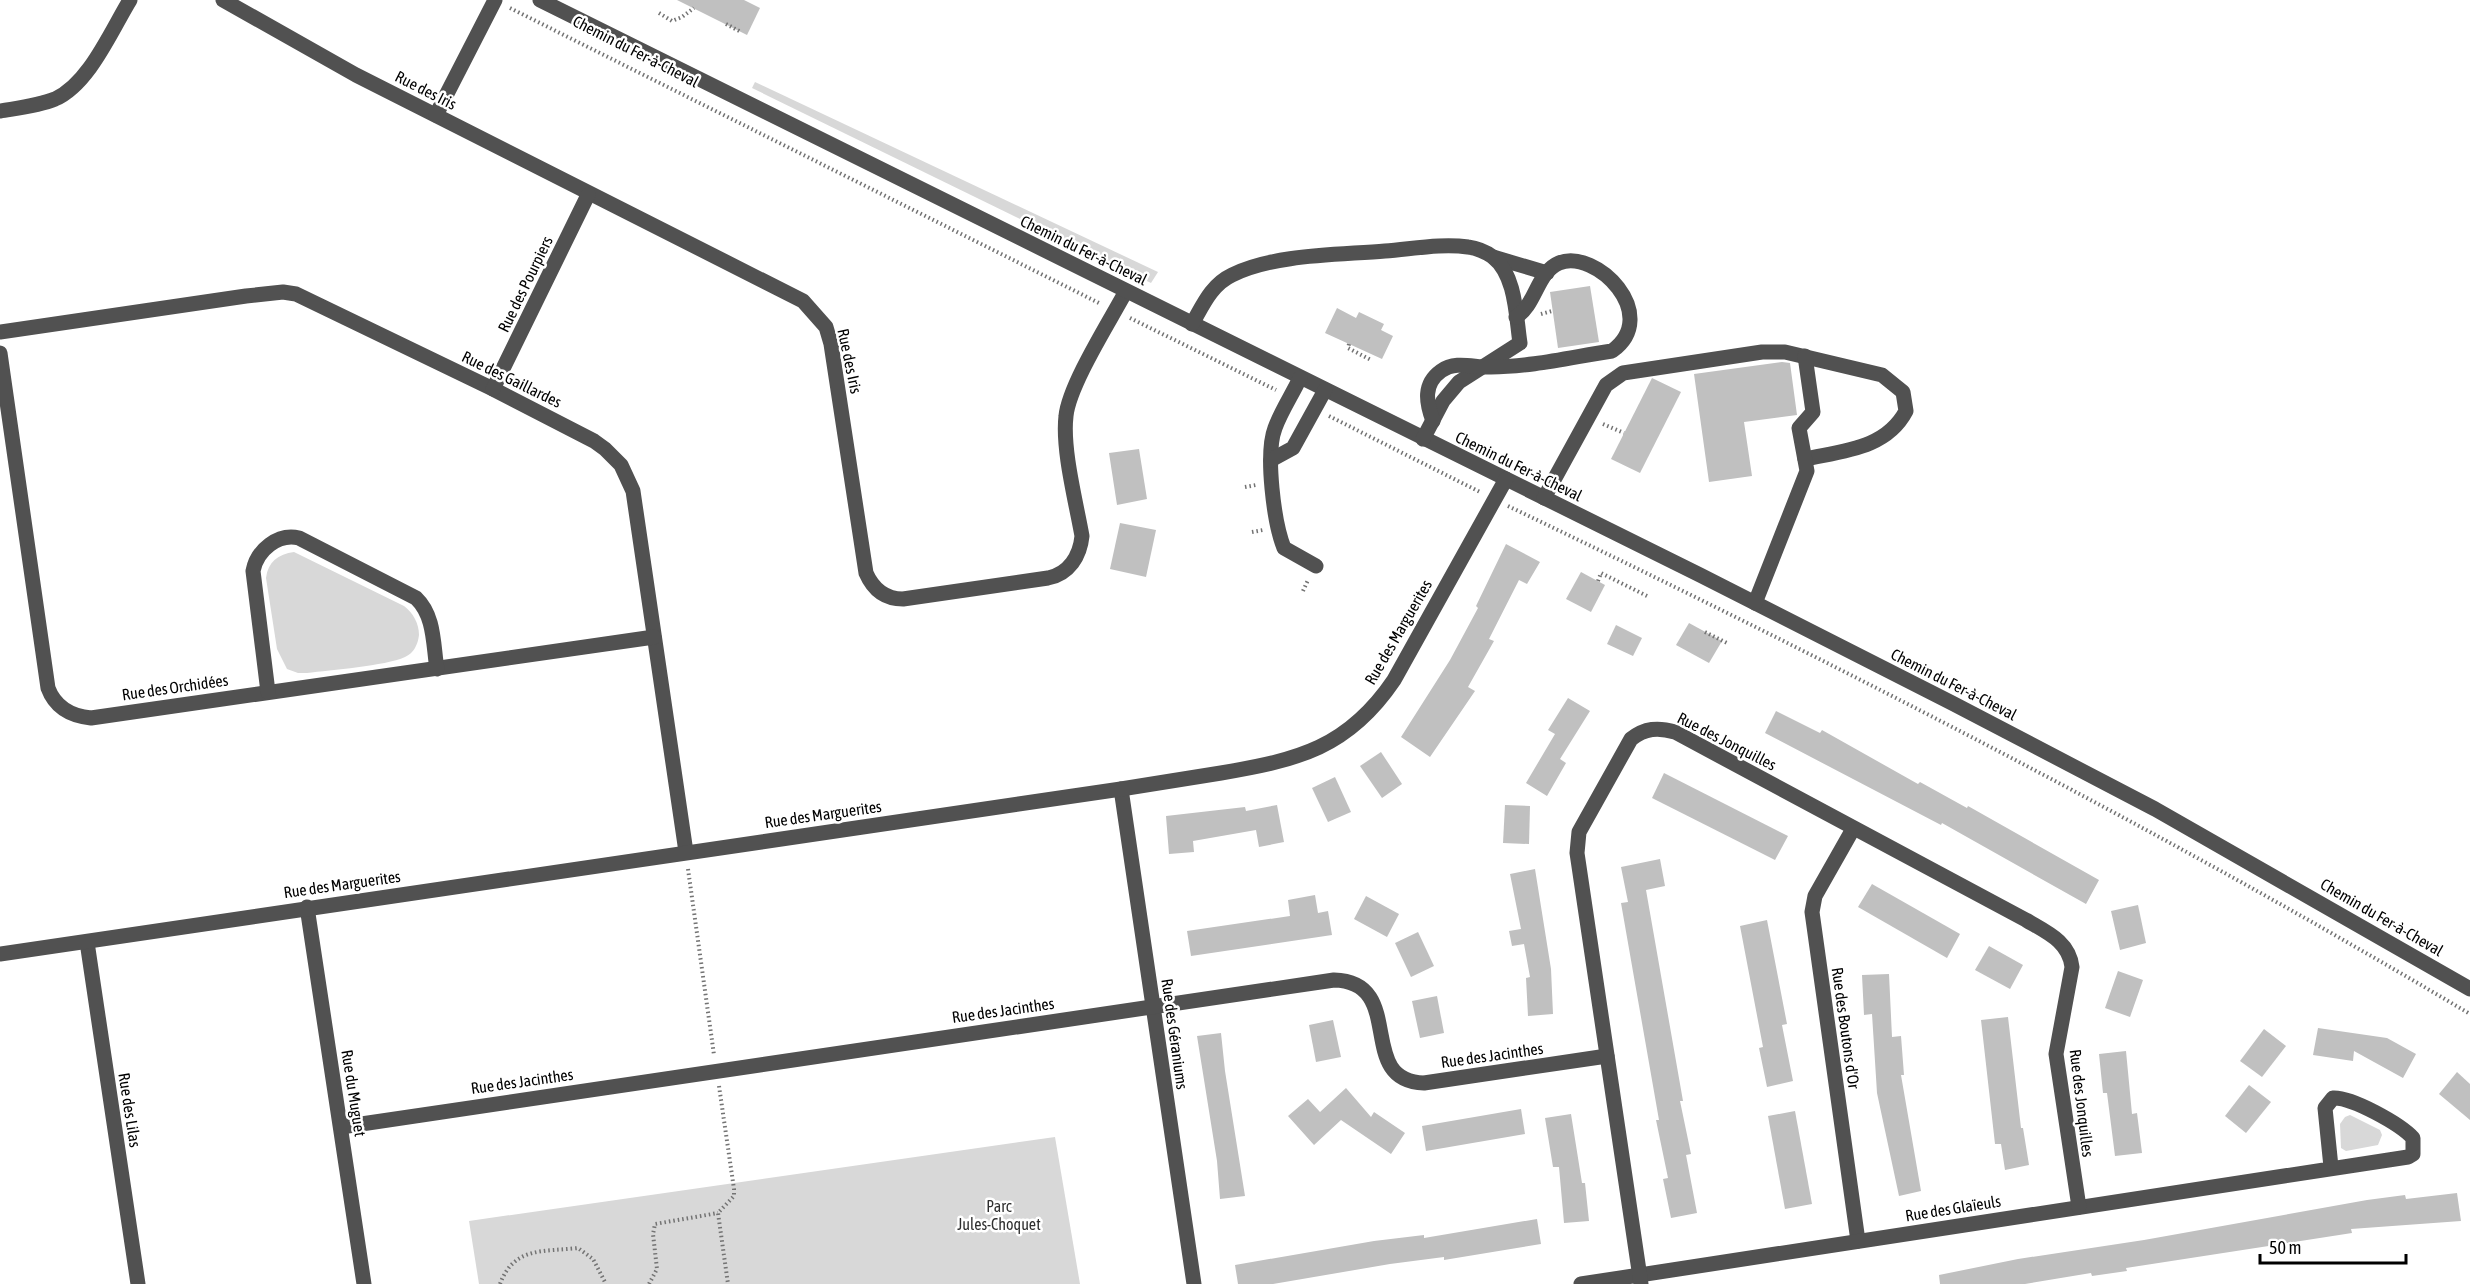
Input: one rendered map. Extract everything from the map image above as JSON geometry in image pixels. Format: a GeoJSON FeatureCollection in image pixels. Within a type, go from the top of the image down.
{"type":"FeatureCollection","features":[{"type":"Feature","properties":{"kind":"street"},"geometry":{"type":"LineString","coordinates":[[0,111],[44,103],[74,88],[84,76],[130,0]]}},
{"type":"Feature","properties":{"kind":"street","name":"Rue des Iris"},"geometry":{"type":"LineString","coordinates":[[223,0],[356,75],[588,195],[803,301],[821,320],[831,344],[866,573],[874,588],[895,599],[1048,578],[1063,572],[1073,562],[1079,551],[1082,536],[1066,436],[1067,408],[1074,390],[1126,291]]}},
{"type":"Feature","properties":{"kind":"street"},"geometry":{"type":"LineString","coordinates":[[436,115],[495,0]]}},
{"type":"Feature","properties":{"kind":"street","name":"Chemin du Fer-à-Cheval"},"geometry":{"type":"LineString","coordinates":[[540,0],[1755,603],[2164,814],[2470,989]]}},
{"type":"Feature","properties":{"kind":"street","name":"Rue des Pourpiers"},"geometry":{"type":"LineString","coordinates":[[493,389],[588,195]]}},
{"type":"Feature","properties":{"kind":"street"},"geometry":{"type":"LineString","coordinates":[[1192,324],[1216,286],[1230,276],[1252,267],[1300,258],[1461,246],[1478,249],[1493,257],[1547,273]]}},
{"type":"Feature","properties":{"kind":"street"},"geometry":{"type":"LineString","coordinates":[[1481,368],[1521,343],[1508,278],[1493,257]]}},
{"type":"Feature","properties":{"kind":"street"},"geometry":{"type":"LineString","coordinates":[[1423,439],[1433,421],[1426,400],[1429,385],[1434,378],[1450,366],[1481,368],[1612,351],[1619,346],[1624,337],[1630,316],[1629,304],[1613,282],[1590,266],[1572,261],[1556,264],[1547,273],[1528,306],[1516,317]]}},
{"type":"Feature","properties":{"kind":"street","name":"Rue des Gaillardes"},"geometry":{"type":"LineString","coordinates":[[0,332],[246,296],[290,293],[493,389],[605,448],[627,473],[633,491],[687,859]]}},
{"type":"Feature","properties":{"kind":"street"},"geometry":{"type":"LineString","coordinates":[[1544,498],[1606,384],[1623,373],[1762,352],[1785,352],[1882,375],[1896,384],[1906,400],[1906,411],[1902,419],[1884,436],[1870,445],[1805,459]]}},
{"type":"Feature","properties":{"kind":"street","name":"Rue des Orchidées"},"geometry":{"type":"LineString","coordinates":[[0,353],[48,688],[57,703],[70,714],[91,718],[654,637]]}},
{"type":"Feature","properties":{"kind":"street"},"geometry":{"type":"LineString","coordinates":[[1755,603],[1807,471],[1799,428],[1813,412],[1805,356]]}},
{"type":"Feature","properties":{"kind":"street"},"geometry":{"type":"LineString","coordinates":[[1300,378],[1275,427],[1271,460],[1272,483],[1283,546],[1316,566]]}},
{"type":"Feature","properties":{"kind":"street"},"geometry":{"type":"LineString","coordinates":[[1271,460],[1293,448],[1325,390]]}},
{"type":"Feature","properties":{"kind":"street","name":"Rue des Marguerites"},"geometry":{"type":"LineString","coordinates":[[0,954],[307,907],[687,859],[1287,761],[1328,744],[1377,705],[1394,680],[1506,479]]}},
{"type":"Feature","properties":{"kind":"street"},"geometry":{"type":"LineString","coordinates":[[268,692],[253,571],[254,563],[266,548],[286,537],[299,538],[416,598],[425,608],[430,620],[437,669]]}},
{"type":"Feature","properties":{"kind":"street","name":"Rue des Jonquilles"},"geometry":{"type":"LineString","coordinates":[[1640,1280],[1577,838],[1632,739],[1637,734],[1655,728],[1675,732],[2051,935],[2069,954],[2072,967],[2056,1054],[2079,1207]]}},
{"type":"Feature","properties":{"kind":"street","name":"Rue des Géraniums"},"geometry":{"type":"LineString","coordinates":[[1120,789],[1194,1284]]}},
{"type":"Feature","properties":{"kind":"street","name":"Rue des Boutons d'Or"},"geometry":{"type":"LineString","coordinates":[[1853,829],[1815,896],[1812,912],[1858,1241]]}},
{"type":"Feature","properties":{"kind":"street","name":"Rue du Muguet"},"geometry":{"type":"LineString","coordinates":[[307,907],[364,1284]]}},
{"type":"Feature","properties":{"kind":"street","name":"Rue des Lilas"},"geometry":{"type":"LineString","coordinates":[[87,942],[138,1284]]}},
{"type":"Feature","properties":{"kind":"street","name":"Rue des Jacinthes"},"geometry":{"type":"LineString","coordinates":[[341,1127],[1334,980],[1353,983],[1372,998],[1391,1069],[1406,1080],[1417,1083],[1607,1056]]}},
{"type":"Feature","properties":{"kind":"street","name":"Rue des Glaïeuls"},"geometry":{"type":"LineString","coordinates":[[1581,1284],[1640,1280],[1858,1241],[2412,1156],[2413,1138],[2362,1106],[2344,1099],[2333,1098],[2325,1108],[2331,1167]]}},
{"type":"Feature","properties":{"kind":"path"},"geometry":{"type":"LineString","coordinates":[[659,13],[672,21],[682,18],[694,8]]}},
{"type":"Feature","properties":{"kind":"path","name":"Chemin du Fer-à-Cheval"},"geometry":{"type":"LineString","coordinates":[[518,12],[1093,299]]}},
{"type":"Feature","properties":{"kind":"path"},"geometry":{"type":"LineString","coordinates":[[726,24],[741,32]]}},
{"type":"Feature","properties":{"kind":"path"},"geometry":{"type":"LineString","coordinates":[[1544,313],[1552,311]]}},
{"type":"Feature","properties":{"kind":"path"},"geometry":{"type":"LineString","coordinates":[[1136,321],[1283,393]]}},
{"type":"Feature","properties":{"kind":"path"},"geometry":{"type":"LineString","coordinates":[[1349,344],[1348,348],[1371,360]]}},
{"type":"Feature","properties":{"kind":"path"},"geometry":{"type":"LineString","coordinates":[[1322,413],[1472,488]]}},
{"type":"Feature","properties":{"kind":"path"},"geometry":{"type":"LineString","coordinates":[[1588,417],[1624,433]]}},
{"type":"Feature","properties":{"kind":"path"},"geometry":{"type":"LineString","coordinates":[[1516,510],[2047,776],[2253,888],[2470,1014]]}},
{"type":"Feature","properties":{"kind":"path"},"geometry":{"type":"LineString","coordinates":[[1598,581],[1601,573],[1647,596]]}},
{"type":"Feature","properties":{"kind":"path"},"geometry":{"type":"LineString","coordinates":[[1704,632],[1727,643]]}},
{"type":"Feature","properties":{"kind":"path"},"geometry":{"type":"LineString","coordinates":[[687,859],[715,1057]]}},
{"type":"Feature","properties":{"kind":"path"},"geometry":{"type":"LineString","coordinates":[[649,1284],[657,1269],[653,1234],[655,1224],[718,1213],[734,1196],[719,1085]]}},
{"type":"Feature","properties":{"kind":"path"},"geometry":{"type":"LineString","coordinates":[[718,1213],[728,1284]]}},
{"type":"Feature","properties":{"kind":"path"},"geometry":{"type":"LineString","coordinates":[[500,1284],[509,1266],[522,1255],[578,1248],[593,1259],[606,1284]]}},
{"type":"Feature","properties":{"kind":"green space"},"geometry":{"type":"Polygon","coordinates":[[[755,82],[1158,272],[1151,283],[752,88],[755,82]]]}},
{"type":"Feature","properties":{"kind":"green space"},"geometry":{"type":"Polygon","coordinates":[[[294,552],[404,606],[413,615],[418,626],[417,645],[413,651],[396,660],[372,665],[307,673],[287,669],[277,649],[266,578],[269,567],[275,560],[294,552]]]}},
{"type":"Feature","properties":{"kind":"green space"},"geometry":{"type":"Polygon","coordinates":[[[2350,1115],[2380,1130],[2382,1135],[2378,1145],[2346,1151],[2341,1148],[2340,1124],[2345,1117],[2350,1115]]]}},
{"type":"Feature","properties":{"kind":"green space","name":"Parc Jules-Choquet"},"geometry":{"type":"Polygon","coordinates":[[[1055,1137],[1080,1284],[479,1284],[469,1221],[1055,1137]]]}},
{"type":"Feature","properties":{"kind":"building"},"geometry":{"type":"Polygon","coordinates":[[[677,0],[744,0],[760,8],[747,35],[677,0]]]}},
{"type":"Feature","properties":{"kind":"building"},"geometry":{"type":"Polygon","coordinates":[[[1590,286],[1599,342],[1558,348],[1550,292],[1590,286]]]}},
{"type":"Feature","properties":{"kind":"building"},"geometry":{"type":"Polygon","coordinates":[[[1337,308],[1356,318],[1359,312],[1384,324],[1381,330],[1393,336],[1382,359],[1325,333],[1337,308]]]}},
{"type":"Feature","properties":{"kind":"building"},"geometry":{"type":"Polygon","coordinates":[[[1782,362],[1790,363],[1797,415],[1744,422],[1752,476],[1709,482],[1694,374],[1782,362]]]}},
{"type":"Feature","properties":{"kind":"building"},"geometry":{"type":"Polygon","coordinates":[[[1652,378],[1681,392],[1640,473],[1611,459],[1652,378]]]}},
{"type":"Feature","properties":{"kind":"building"},"geometry":{"type":"Polygon","coordinates":[[[1139,449],[1147,499],[1117,505],[1109,453],[1139,449]]]}},
{"type":"Feature","properties":{"kind":"building"},"geometry":{"type":"Polygon","coordinates":[[[1120,523],[1156,530],[1146,577],[1110,569],[1120,523]]]}},
{"type":"Feature","properties":{"kind":"building"},"geometry":{"type":"Polygon","coordinates":[[[1506,544],[1540,562],[1527,584],[1519,580],[1489,639],[1494,641],[1468,687],[1475,691],[1430,757],[1401,737],[1450,660],[1478,608],[1476,606],[1506,544]]]}},
{"type":"Feature","properties":{"kind":"building"},"geometry":{"type":"Polygon","coordinates":[[[1581,572],[1605,585],[1591,612],[1566,599],[1581,572]]]}},
{"type":"Feature","properties":{"kind":"building"},"geometry":{"type":"Polygon","coordinates":[[[1689,623],[1722,641],[1709,663],[1676,645],[1689,623]]]}},
{"type":"Feature","properties":{"kind":"building"},"geometry":{"type":"Polygon","coordinates":[[[1616,625],[1642,638],[1633,656],[1607,644],[1616,625]]]}},
{"type":"Feature","properties":{"kind":"building"},"geometry":{"type":"Polygon","coordinates":[[[1568,698],[1590,711],[1560,759],[1566,763],[1547,796],[1526,783],[1555,734],[1548,730],[1568,698]]]}},
{"type":"Feature","properties":{"kind":"building"},"geometry":{"type":"Polygon","coordinates":[[[1776,711],[1820,733],[1822,730],[1918,784],[1920,782],[1967,808],[1968,806],[2099,880],[2086,904],[1942,823],[1941,825],[1765,733],[1776,711]]]}},
{"type":"Feature","properties":{"kind":"building"},"geometry":{"type":"Polygon","coordinates":[[[1381,752],[1402,784],[1382,798],[1360,766],[1381,752]]]}},
{"type":"Feature","properties":{"kind":"building"},"geometry":{"type":"Polygon","coordinates":[[[1664,773],[1788,836],[1775,860],[1652,798],[1664,773]]]}},
{"type":"Feature","properties":{"kind":"building"},"geometry":{"type":"Polygon","coordinates":[[[1335,777],[1351,812],[1328,822],[1312,788],[1335,777]]]}},
{"type":"Feature","properties":{"kind":"building"},"geometry":{"type":"Polygon","coordinates":[[[1277,805],[1284,842],[1259,847],[1256,830],[1193,841],[1194,852],[1169,854],[1166,816],[1245,807],[1246,811],[1277,805]]]}},
{"type":"Feature","properties":{"kind":"building"},"geometry":{"type":"Polygon","coordinates":[[[1505,805],[1530,806],[1529,844],[1503,843],[1505,805]]]}},
{"type":"Feature","properties":{"kind":"building"},"geometry":{"type":"Polygon","coordinates":[[[1660,859],[1665,886],[1646,890],[1683,1101],[1680,1101],[1691,1154],[1686,1155],[1697,1213],[1671,1218],[1663,1179],[1668,1178],[1656,1120],[1659,1120],[1621,903],[1628,902],[1621,867],[1660,859]]]}},
{"type":"Feature","properties":{"kind":"building"},"geometry":{"type":"Polygon","coordinates":[[[1535,869],[1551,969],[1553,1014],[1528,1016],[1526,978],[1530,977],[1524,944],[1512,946],[1509,931],[1521,929],[1510,874],[1535,869]]]}},
{"type":"Feature","properties":{"kind":"building"},"geometry":{"type":"Polygon","coordinates":[[[1872,884],[1960,934],[1947,958],[1858,907],[1872,884]]]}},
{"type":"Feature","properties":{"kind":"building"},"geometry":{"type":"Polygon","coordinates":[[[1315,895],[1318,913],[1328,911],[1332,935],[1191,956],[1187,931],[1290,916],[1288,900],[1315,895]]]}},
{"type":"Feature","properties":{"kind":"building"},"geometry":{"type":"Polygon","coordinates":[[[1366,896],[1399,914],[1387,937],[1354,919],[1366,896]]]}},
{"type":"Feature","properties":{"kind":"building"},"geometry":{"type":"Polygon","coordinates":[[[2138,905],[2146,943],[2120,950],[2111,911],[2138,905]]]}},
{"type":"Feature","properties":{"kind":"building"},"geometry":{"type":"Polygon","coordinates":[[[1767,920],[1787,1024],[1782,1025],[1793,1081],[1767,1087],[1759,1048],[1763,1047],[1740,926],[1767,920]]]}},
{"type":"Feature","properties":{"kind":"building"},"geometry":{"type":"Polygon","coordinates":[[[1418,932],[1434,966],[1411,977],[1395,943],[1418,932]]]}},
{"type":"Feature","properties":{"kind":"building"},"geometry":{"type":"Polygon","coordinates":[[[1989,946],[2023,965],[2010,989],[1975,970],[1989,946]]]}},
{"type":"Feature","properties":{"kind":"building"},"geometry":{"type":"Polygon","coordinates":[[[2118,971],[2143,980],[2130,1017],[2105,1008],[2118,971]]]}},
{"type":"Feature","properties":{"kind":"building"},"geometry":{"type":"Polygon","coordinates":[[[1889,974],[1892,1037],[1901,1036],[1904,1075],[1901,1075],[1921,1191],[1899,1196],[1877,1093],[1872,1014],[1864,1015],[1862,975],[1889,974]]]}},
{"type":"Feature","properties":{"kind":"building"},"geometry":{"type":"Polygon","coordinates":[[[1437,996],[1444,1033],[1420,1038],[1412,1001],[1437,996]]]}},
{"type":"Feature","properties":{"kind":"building"},"geometry":{"type":"Polygon","coordinates":[[[2008,1017],[2021,1128],[2023,1128],[2029,1165],[2005,1170],[2001,1144],[1995,1144],[1981,1020],[2008,1017]]]}},
{"type":"Feature","properties":{"kind":"building"},"geometry":{"type":"Polygon","coordinates":[[[1333,1020],[1341,1057],[1316,1062],[1309,1025],[1333,1020]]]}},
{"type":"Feature","properties":{"kind":"building"},"geometry":{"type":"Polygon","coordinates":[[[2318,1028],[2387,1038],[2416,1054],[2403,1078],[2354,1051],[2353,1061],[2313,1055],[2318,1028]]]}},
{"type":"Feature","properties":{"kind":"building"},"geometry":{"type":"Polygon","coordinates":[[[2264,1029],[2286,1046],[2262,1077],[2240,1061],[2264,1029]]]}},
{"type":"Feature","properties":{"kind":"building"},"geometry":{"type":"Polygon","coordinates":[[[1221,1033],[1245,1196],[1220,1199],[1217,1161],[1197,1036],[1221,1033]]]}},
{"type":"Feature","properties":{"kind":"building"},"geometry":{"type":"Polygon","coordinates":[[[2126,1051],[2132,1114],[2137,1113],[2142,1153],[2115,1156],[2107,1093],[2103,1093],[2099,1054],[2126,1051]]]}},
{"type":"Feature","properties":{"kind":"building"},"geometry":{"type":"Polygon","coordinates":[[[2457,1072],[2470,1084],[2470,1120],[2439,1094],[2457,1072]]]}},
{"type":"Feature","properties":{"kind":"building"},"geometry":{"type":"Polygon","coordinates":[[[2249,1085],[2271,1102],[2246,1133],[2225,1116],[2249,1085]]]}},
{"type":"Feature","properties":{"kind":"building"},"geometry":{"type":"Polygon","coordinates":[[[1346,1088],[1371,1117],[1374,1112],[1405,1133],[1391,1154],[1341,1120],[1314,1145],[1288,1116],[1308,1099],[1320,1112],[1346,1088]]]}},
{"type":"Feature","properties":{"kind":"building"},"geometry":{"type":"Polygon","coordinates":[[[1521,1109],[1525,1134],[1426,1151],[1422,1126],[1521,1109]]]}},
{"type":"Feature","properties":{"kind":"building"},"geometry":{"type":"Polygon","coordinates":[[[1795,1111],[1812,1204],[1785,1209],[1768,1116],[1795,1111]]]}},
{"type":"Feature","properties":{"kind":"building"},"geometry":{"type":"Polygon","coordinates":[[[1571,1114],[1582,1183],[1585,1183],[1589,1221],[1564,1223],[1559,1167],[1553,1167],[1545,1118],[1571,1114]]]}},
{"type":"Feature","properties":{"kind":"building"},"geometry":{"type":"Polygon","coordinates":[[[2457,1193],[2461,1221],[2351,1229],[2352,1233],[2126,1268],[2127,1271],[2092,1276],[2091,1273],[2025,1284],[1940,1284],[1939,1275],[2018,1259],[2144,1240],[2367,1200],[2405,1195],[2406,1199],[2457,1193]]]}},
{"type":"Feature","properties":{"kind":"building"},"geometry":{"type":"Polygon","coordinates":[[[1537,1219],[1541,1244],[1444,1260],[1444,1257],[1390,1264],[1273,1284],[1238,1284],[1235,1265],[1374,1241],[1424,1235],[1424,1238],[1537,1219]]]}}]}
